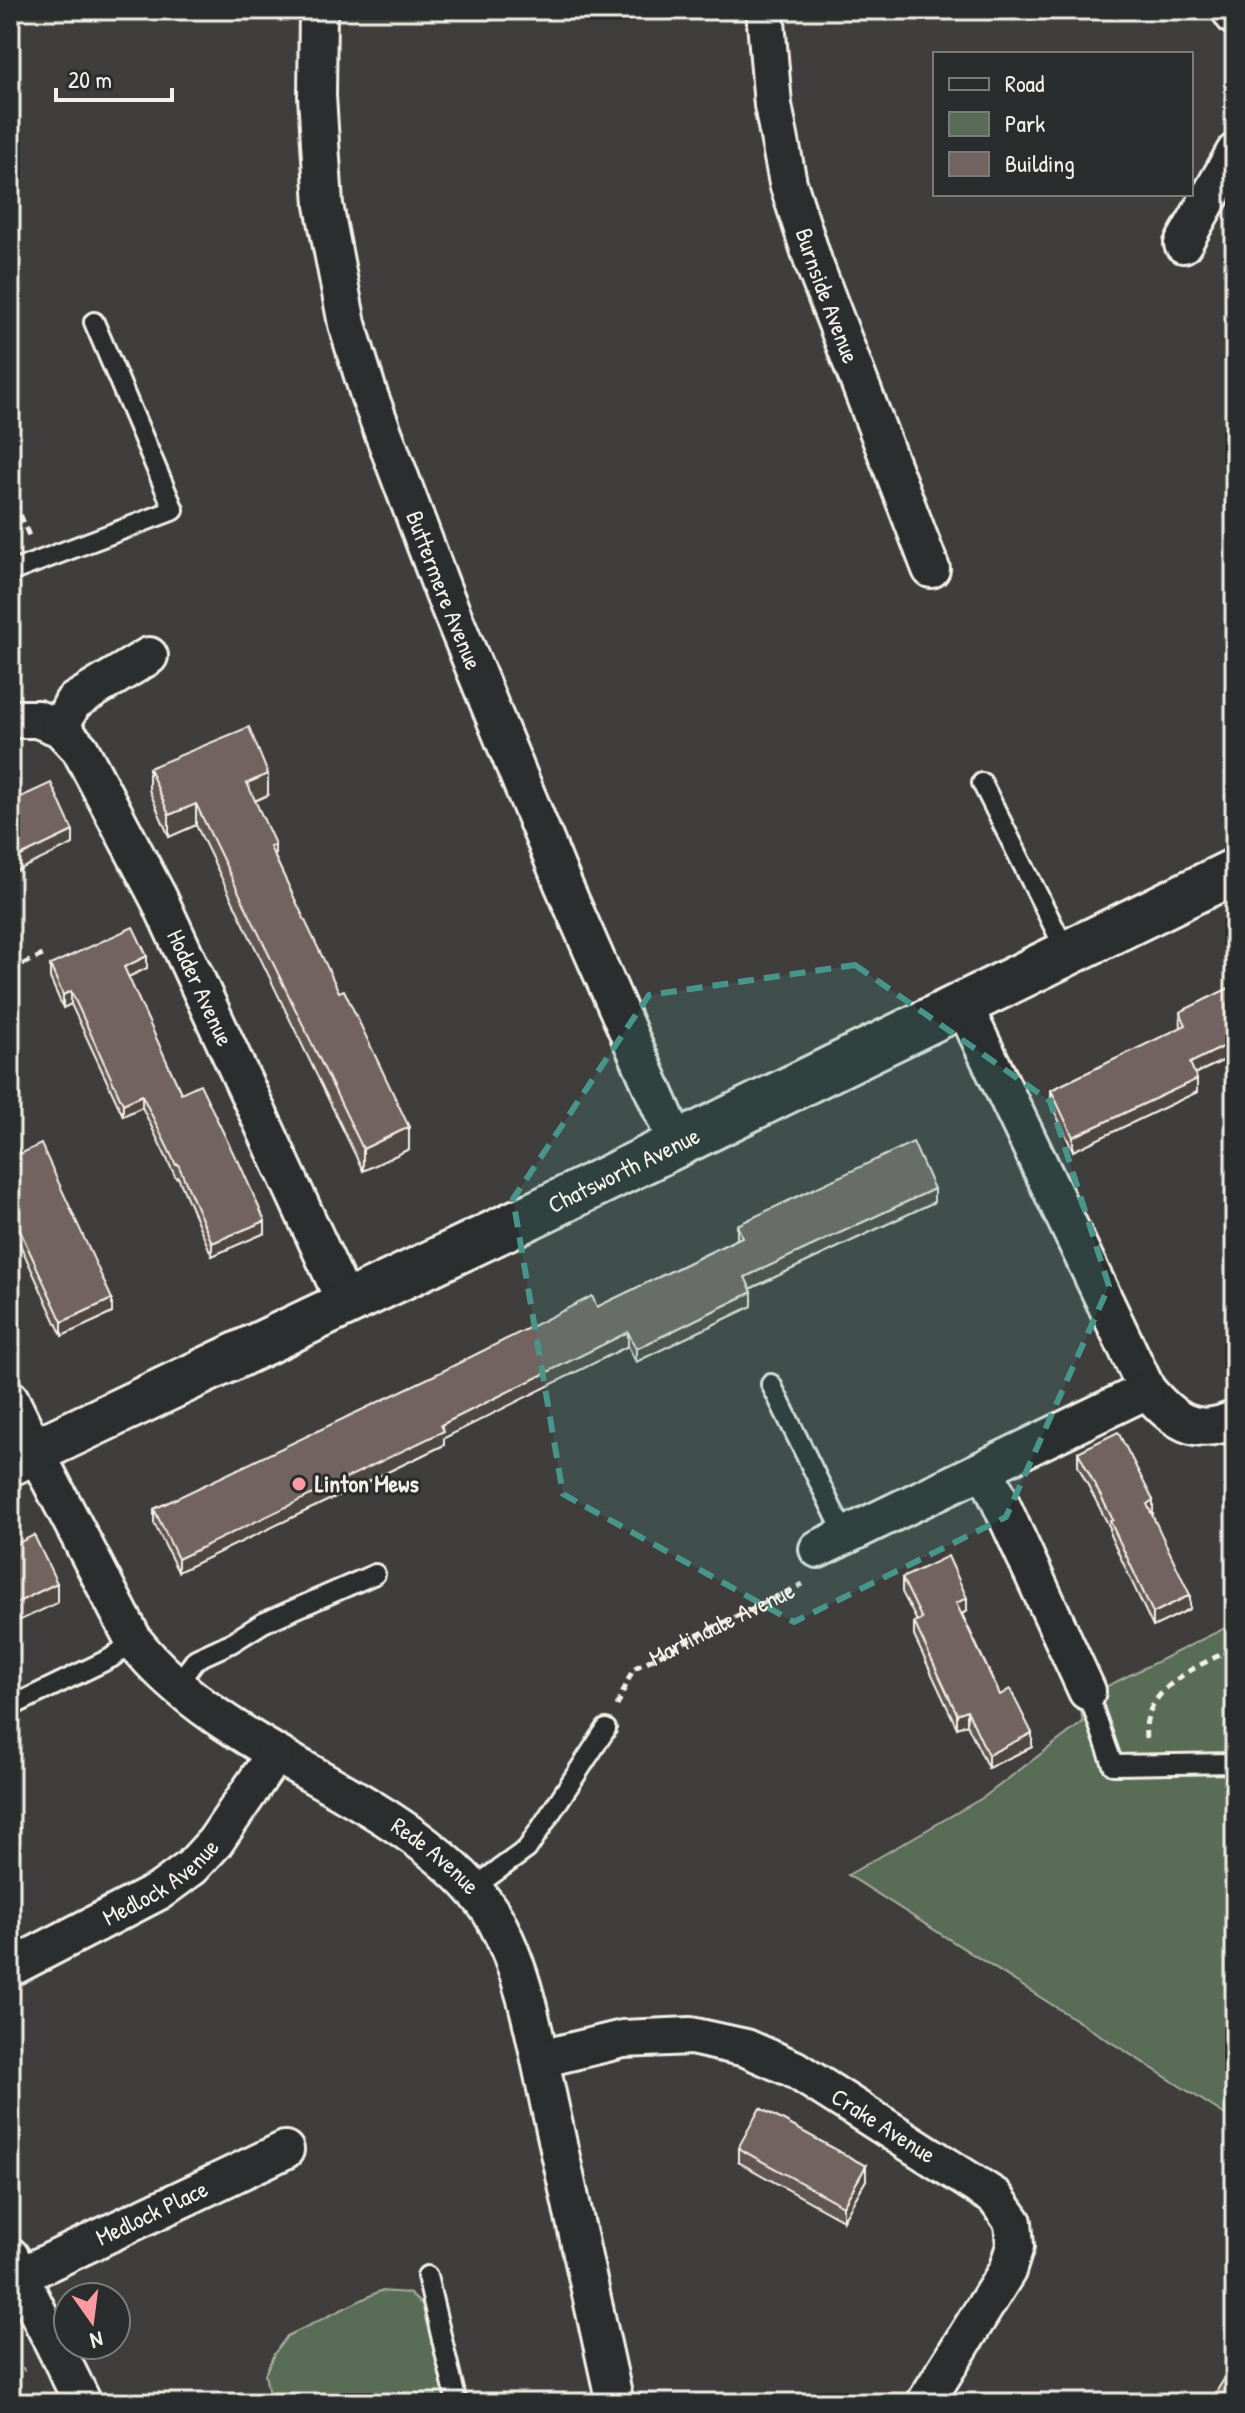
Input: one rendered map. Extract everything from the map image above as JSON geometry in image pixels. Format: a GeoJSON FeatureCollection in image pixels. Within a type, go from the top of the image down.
{"type":"FeatureCollection","features":[{"type":"Feature","properties":{"kind":"street","name":"Buttermere Avenue"},"geometry":{"type":"LineString","coordinates":[[318,10],[317,96],[324,205],[347,324],[369,395],[444,594],[557,870],[677,1144]]}},
{"type":"Feature","properties":{"kind":"street","name":"Burnside Avenue"},"geometry":{"type":"LineString","coordinates":[[765,10],[773,105],[788,183],[814,264],[931,569]]}},
{"type":"Feature","properties":{"kind":"street"},"geometry":{"type":"LineString","coordinates":[[1230,10],[1235,17]]}},
{"type":"Feature","properties":{"kind":"street"},"geometry":{"type":"LineString","coordinates":[[1183,244],[1235,152]]}},
{"type":"Feature","properties":{"kind":"street"},"geometry":{"type":"LineString","coordinates":[[11,711],[60,728],[73,702],[149,656]]}},
{"type":"Feature","properties":{"kind":"street","name":"Hodder Avenue"},"geometry":{"type":"LineString","coordinates":[[60,728],[80,749],[159,899],[346,1304]]}},
{"type":"Feature","properties":{"kind":"street","name":"Chatsworth Avenue"},"geometry":{"type":"LineString","coordinates":[[22,1457],[346,1304],[1235,871]]}},
{"type":"Feature","properties":{"kind":"street"},"geometry":{"type":"LineString","coordinates":[[963,1004],[1147,1390],[1167,1412],[1201,1428],[1221,1426],[1235,1419]]}},
{"type":"Feature","properties":{"kind":"street"},"geometry":{"type":"LineString","coordinates":[[832,1543],[1147,1390]]}},
{"type":"Feature","properties":{"kind":"street","name":"Rede Avenue"},"geometry":{"type":"LineString","coordinates":[[10,1399],[22,1457],[134,1641],[153,1665],[176,1686],[275,1754],[371,1809],[426,1846],[473,1888],[495,1919],[510,1951],[540,2059],[615,2403]]}},
{"type":"Feature","properties":{"kind":"street"},"geometry":{"type":"LineString","coordinates":[[985,1469],[1087,1691]]}},
{"type":"Feature","properties":{"kind":"street","name":"Medlock Avenue"},"geometry":{"type":"LineString","coordinates":[[10,1968],[161,1890],[192,1867],[215,1842],[275,1754]]}},
{"type":"Feature","properties":{"kind":"street","name":"Crake Avenue"},"geometry":{"type":"LineString","coordinates":[[540,2059],[623,2039],[691,2036],[746,2048],[794,2069],[995,2197],[1013,2222],[1015,2246],[1007,2271],[925,2403]]}},
{"type":"Feature","properties":{"kind":"street","name":"Medlock Place"},"geometry":{"type":"LineString","coordinates":[[15,2266],[285,2150]]}},
{"type":"Feature","properties":{"kind":"street"},"geometry":{"type":"LineString","coordinates":[[15,2266],[83,2403]]}},
{"type":"Feature","properties":{"kind":"lane"},"geometry":{"type":"LineString","coordinates":[[10,572],[174,510],[94,322]]}},
{"type":"Feature","properties":{"kind":"lane"},"geometry":{"type":"LineString","coordinates":[[982,783],[1067,953]]}},
{"type":"Feature","properties":{"kind":"lane"},"geometry":{"type":"LineString","coordinates":[[771,1384],[832,1543]]}},
{"type":"Feature","properties":{"kind":"lane"},"geometry":{"type":"LineString","coordinates":[[176,1686],[196,1659],[231,1643],[263,1623],[375,1574]]}},
{"type":"Feature","properties":{"kind":"lane"},"geometry":{"type":"LineString","coordinates":[[10,1707],[111,1658],[134,1641]]}},
{"type":"Feature","properties":{"kind":"lane"},"geometry":{"type":"LineString","coordinates":[[1087,1691],[1113,1765],[1235,1763]]}},
{"type":"Feature","properties":{"kind":"lane"},"geometry":{"type":"LineString","coordinates":[[473,1888],[527,1849],[606,1729]]}},
{"type":"Feature","properties":{"kind":"lane"},"geometry":{"type":"LineString","coordinates":[[427,2276],[457,2403]]}},
{"type":"Feature","properties":{"kind":"path"},"geometry":{"type":"LineString","coordinates":[[10,489],[38,560]]}},
{"type":"Feature","properties":{"kind":"path"},"geometry":{"type":"LineString","coordinates":[[10,970],[47,953]]}},
{"type":"Feature","properties":{"kind":"path","name":"Martindale Avenue"},"geometry":{"type":"LineString","coordinates":[[606,1729],[633,1669],[828,1572],[832,1543]]}},
{"type":"Feature","properties":{"kind":"path"},"geometry":{"type":"LineString","coordinates":[[1149,1764],[1145,1728],[1153,1702],[1173,1680],[1235,1648]]}},
{"type":"Feature","properties":{"kind":"highlighted area"},"geometry":{"type":"Polygon","coordinates":[[[855,965],[1050,1101],[1109,1286],[1006,1517],[794,1622],[563,1494],[513,1199],[649,995],[855,965]]]}},
{"type":"Feature","properties":{"kind":"green space"},"geometry":{"type":"Polygon","coordinates":[[[1235,1623],[1235,2121],[848,1875],[984,1797],[1083,1722],[1079,1700],[1235,1623]]]}},
{"type":"Feature","properties":{"kind":"green space"},"geometry":{"type":"Polygon","coordinates":[[[380,2291],[409,2293],[427,2309],[449,2403],[273,2403],[265,2374],[287,2336],[380,2291]]]}},
{"type":"Feature","properties":{"kind":"building"},"geometry":{"type":"Polygon","coordinates":[[[249,727],[268,774],[247,783],[275,844],[270,847],[339,992],[344,990],[409,1127],[363,1149],[196,804],[169,815],[149,768],[249,727]]]}},
{"type":"Feature","properties":{"kind":"building"},"geometry":{"type":"Polygon","coordinates":[[[51,783],[73,831],[10,861],[10,802],[51,783]]]}},
{"type":"Feature","properties":{"kind":"building"},"geometry":{"type":"Polygon","coordinates":[[[133,927],[147,956],[124,967],[181,1093],[200,1084],[265,1221],[212,1243],[178,1164],[142,1095],[123,1104],[71,991],[63,995],[50,965],[133,927]]]}},
{"type":"Feature","properties":{"kind":"building"},"geometry":{"type":"Polygon","coordinates":[[[1235,985],[1235,1041],[1190,1063],[1197,1079],[1073,1137],[1051,1090],[1186,1025],[1180,1012],[1235,985]]]}},
{"type":"Feature","properties":{"kind":"building"},"geometry":{"type":"Polygon","coordinates":[[[10,1134],[20,1154],[41,1144],[112,1299],[62,1322],[10,1209],[10,1134]]]}},
{"type":"Feature","properties":{"kind":"building"},"geometry":{"type":"Polygon","coordinates":[[[913,1142],[934,1189],[745,1277],[752,1292],[636,1349],[628,1332],[441,1425],[444,1431],[178,1559],[154,1509],[592,1296],[597,1307],[742,1237],[737,1225],[913,1142]]]}},
{"type":"Feature","properties":{"kind":"building"},"geometry":{"type":"Polygon","coordinates":[[[1118,1432],[1153,1500],[1147,1504],[1190,1595],[1153,1613],[1110,1521],[1113,1520],[1078,1452],[1118,1432]]]}},
{"type":"Feature","properties":{"kind":"building"},"geometry":{"type":"Polygon","coordinates":[[[34,1535],[57,1583],[10,1606],[10,1547],[34,1535]]]}},
{"type":"Feature","properties":{"kind":"building"},"geometry":{"type":"Polygon","coordinates":[[[948,1556],[967,1598],[956,1603],[1000,1695],[1010,1689],[1032,1733],[988,1755],[967,1710],[957,1714],[914,1622],[922,1619],[902,1578],[948,1556]]]}},
{"type":"Feature","properties":{"kind":"building"},"geometry":{"type":"Polygon","coordinates":[[[760,2108],[866,2166],[843,2206],[738,2148],[760,2108]]]}},
{"type":"Feature","properties":{"kind":"building"},"geometry":{"type":"Polygon","coordinates":[[[1235,2362],[1235,2403],[1209,2403],[1235,2362]]]}},
{"type":"Feature","properties":{"kind":"place","name":"Linton Mews"},"geometry":{"type":"Point","coordinates":[299,1484]}}]}
